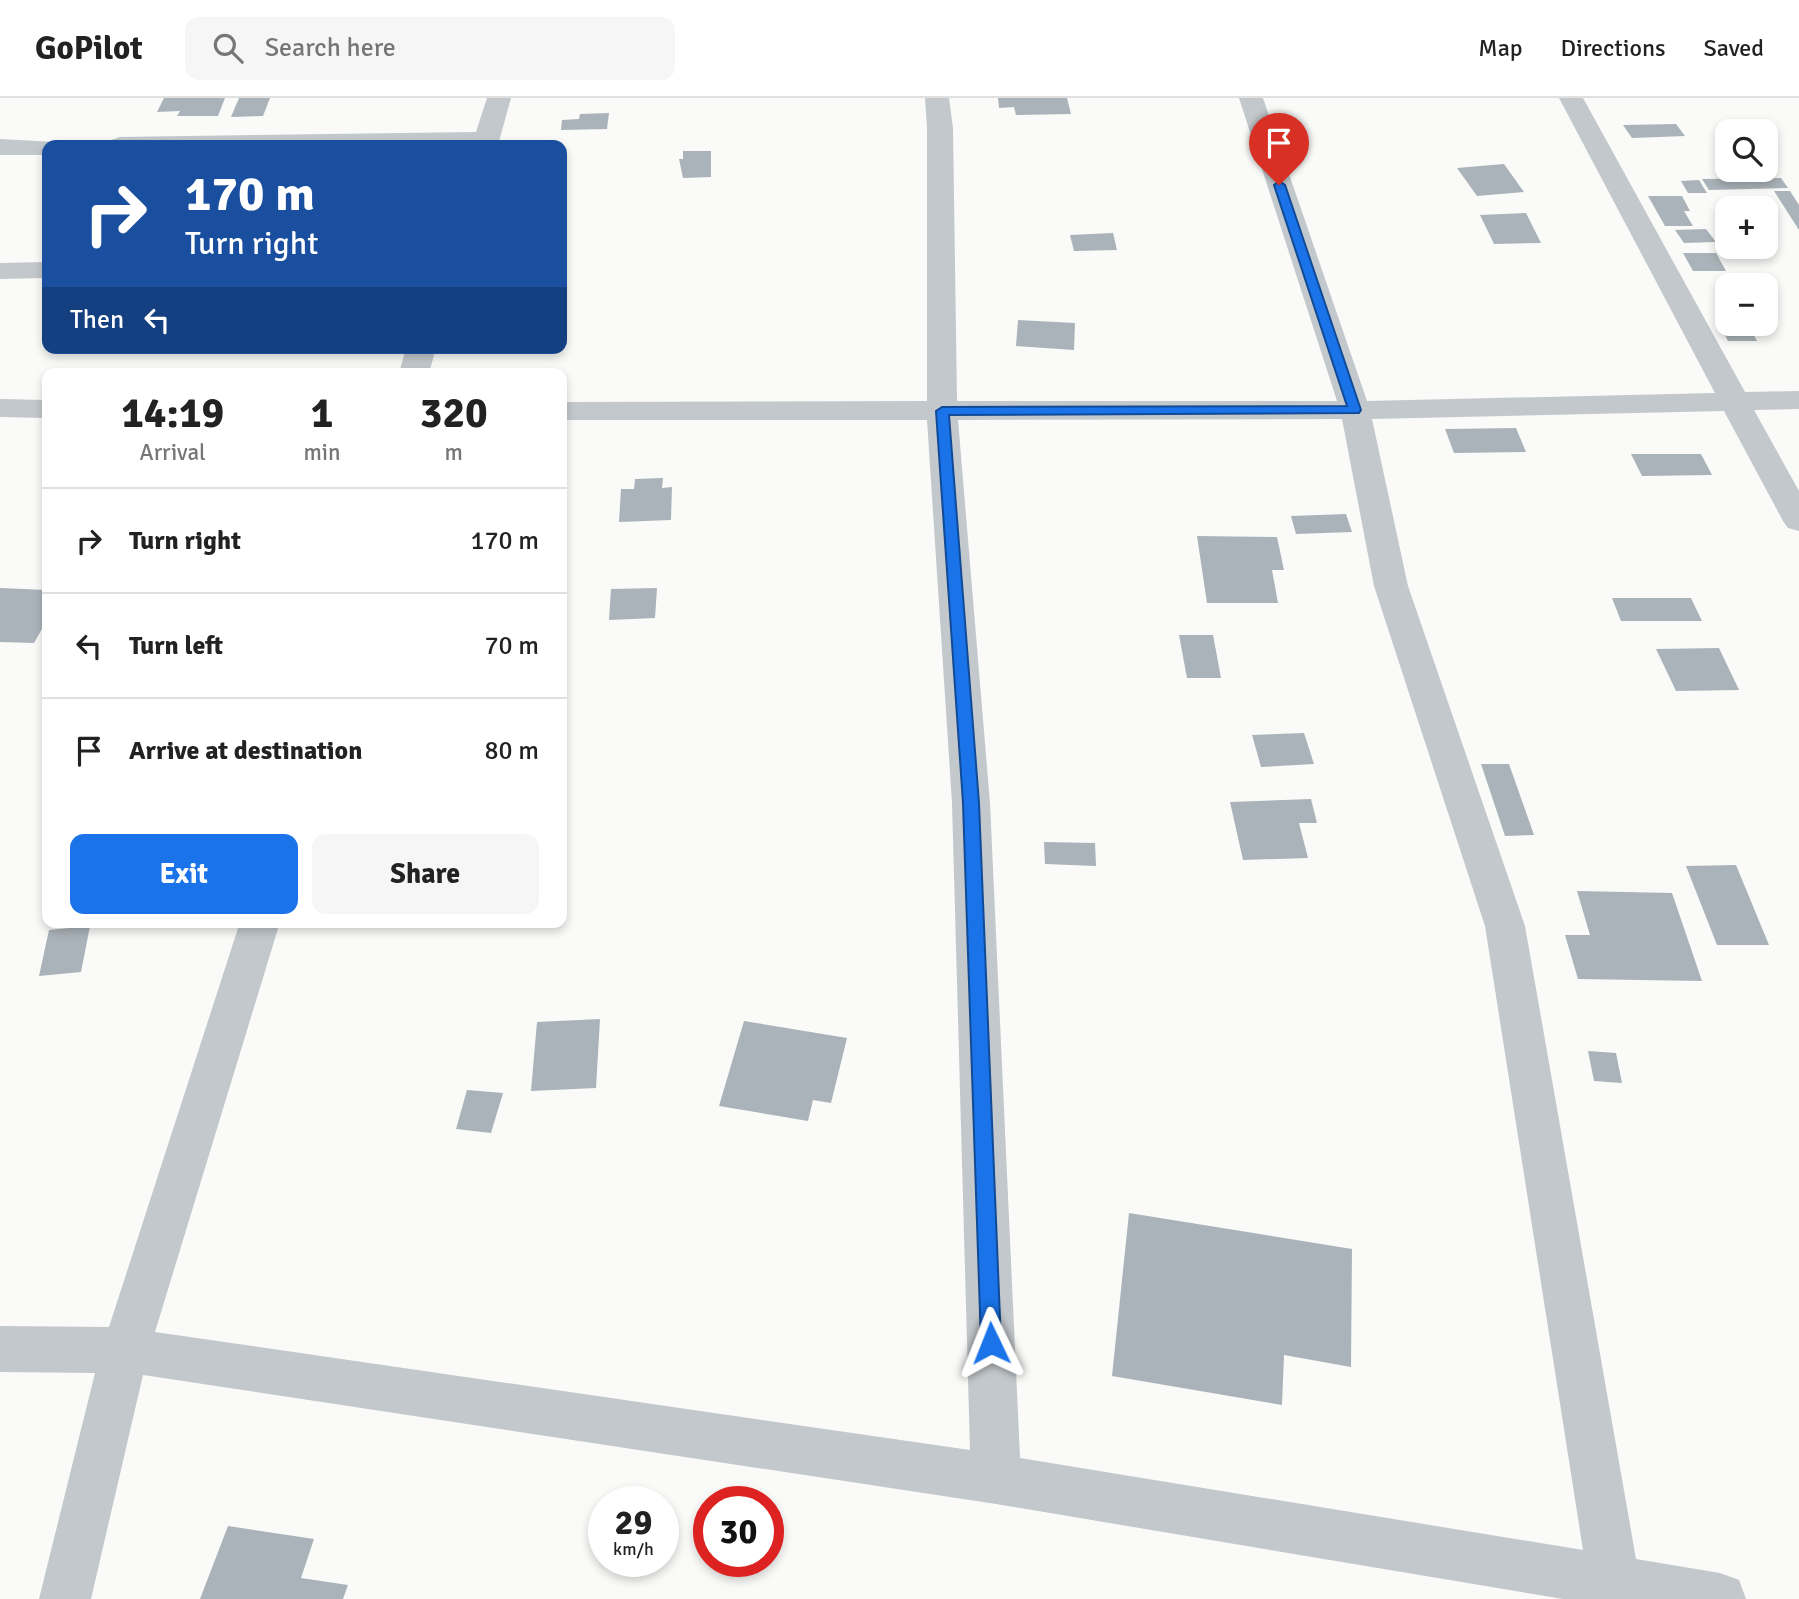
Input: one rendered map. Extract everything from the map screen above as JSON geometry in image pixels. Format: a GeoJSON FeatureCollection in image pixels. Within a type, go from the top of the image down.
{"type":"FeatureCollection","features":[{"type":"Feature","properties":{"kind":"street"},"geometry":{"type":"LineString","coordinates":[[487,140],[499,98]]}},
{"type":"Feature","properties":{"kind":"street"},"geometry":{"type":"LineString","coordinates":[[937,98],[940,128],[942,411],[971,803],[996,1479]]}},
{"type":"Feature","properties":{"kind":"street"},"geometry":{"type":"LineString","coordinates":[[1251,98],[1354,410],[1391,586],[1505,926],[1614,1590]]}},
{"type":"Feature","properties":{"kind":"street"},"geometry":{"type":"LineString","coordinates":[[1571,98],[1799,521]]}},
{"type":"Feature","properties":{"kind":"street"},"geometry":{"type":"LineString","coordinates":[[0,148],[42,147]]}},
{"type":"Feature","properties":{"kind":"street"},"geometry":{"type":"LineString","coordinates":[[0,271],[42,270]]}},
{"type":"Feature","properties":{"kind":"street"},"geometry":{"type":"LineString","coordinates":[[567,411],[1354,410],[1799,400]]}},
{"type":"Feature","properties":{"kind":"street"},"geometry":{"type":"LineString","coordinates":[[0,408],[42,408]]}},
{"type":"Feature","properties":{"kind":"street"},"geometry":{"type":"LineString","coordinates":[[65,1599],[125,1350],[258,928]]}},
{"type":"Feature","properties":{"kind":"street"},"geometry":{"type":"LineString","coordinates":[[0,1349],[125,1350],[996,1479],[1614,1590],[1720,1599]]}},
{"type":"Feature","properties":{"kind":"building"},"geometry":{"type":"Polygon","coordinates":[[[164,98],[225,98],[218,116],[177,116],[180,111],[157,112],[164,98]]]}},
{"type":"Feature","properties":{"kind":"building"},"geometry":{"type":"Polygon","coordinates":[[[239,98],[270,98],[263,116],[231,117],[239,98]]]}},
{"type":"Feature","properties":{"kind":"building"},"geometry":{"type":"Polygon","coordinates":[[[998,98],[1067,98],[1071,114],[1016,115],[1014,107],[999,108],[998,98]]]}},
{"type":"Feature","properties":{"kind":"building"},"geometry":{"type":"Polygon","coordinates":[[[609,113],[607,129],[561,130],[562,120],[579,119],[580,114],[609,113]]]}},
{"type":"Feature","properties":{"kind":"building"},"geometry":{"type":"Polygon","coordinates":[[[1676,124],[1685,136],[1632,138],[1623,125],[1676,124]]]}},
{"type":"Feature","properties":{"kind":"building"},"geometry":{"type":"Polygon","coordinates":[[[683,151],[711,151],[711,177],[683,178],[679,159],[683,159],[683,151]]]}},
{"type":"Feature","properties":{"kind":"building"},"geometry":{"type":"Polygon","coordinates":[[[1504,164],[1524,192],[1477,196],[1457,168],[1504,164]]]}},
{"type":"Feature","properties":{"kind":"building"},"geometry":{"type":"Polygon","coordinates":[[[1778,178],[1781,178],[1788,188],[1709,190],[1702,179],[1715,179],[1715,182],[1778,182],[1778,178]]]}},
{"type":"Feature","properties":{"kind":"building"},"geometry":{"type":"Polygon","coordinates":[[[1699,180],[1707,193],[1688,193],[1681,181],[1699,180]]]}},
{"type":"Feature","properties":{"kind":"building"},"geometry":{"type":"Polygon","coordinates":[[[1774,191],[1790,191],[1799,205],[1799,230],[1778,196],[1774,191]]]}},
{"type":"Feature","properties":{"kind":"building"},"geometry":{"type":"Polygon","coordinates":[[[1648,196],[1682,196],[1690,211],[1684,211],[1693,226],[1665,226],[1648,196]]]}},
{"type":"Feature","properties":{"kind":"building"},"geometry":{"type":"Polygon","coordinates":[[[1526,213],[1541,243],[1494,244],[1480,215],[1526,213]]]}},
{"type":"Feature","properties":{"kind":"building"},"geometry":{"type":"Polygon","coordinates":[[[1706,229],[1715,242],[1684,243],[1675,230],[1706,229]]]}},
{"type":"Feature","properties":{"kind":"building"},"geometry":{"type":"Polygon","coordinates":[[[1113,233],[1117,250],[1074,251],[1070,235],[1113,233]]]}},
{"type":"Feature","properties":{"kind":"building"},"geometry":{"type":"Polygon","coordinates":[[[1683,253],[1715,253],[1715,259],[1719,259],[1726,271],[1693,271],[1683,253]]]}},
{"type":"Feature","properties":{"kind":"building"},"geometry":{"type":"Polygon","coordinates":[[[1018,320],[1075,323],[1074,350],[1016,346],[1018,320]]]}},
{"type":"Feature","properties":{"kind":"building"},"geometry":{"type":"Polygon","coordinates":[[[1725,336],[1754,336],[1757,341],[1728,341],[1725,336]]]}},
{"type":"Feature","properties":{"kind":"building"},"geometry":{"type":"Polygon","coordinates":[[[1516,428],[1526,452],[1454,453],[1445,429],[1516,428]]]}},
{"type":"Feature","properties":{"kind":"building"},"geometry":{"type":"Polygon","coordinates":[[[1631,454],[1701,454],[1712,475],[1642,476],[1631,454]]]}},
{"type":"Feature","properties":{"kind":"building"},"geometry":{"type":"Polygon","coordinates":[[[663,478],[662,488],[672,487],[671,520],[619,522],[621,489],[634,489],[635,479],[663,478]]]}},
{"type":"Feature","properties":{"kind":"building"},"geometry":{"type":"Polygon","coordinates":[[[1346,514],[1352,532],[1296,534],[1291,516],[1346,514]]]}},
{"type":"Feature","properties":{"kind":"building"},"geometry":{"type":"Polygon","coordinates":[[[1197,536],[1277,537],[1284,570],[1272,570],[1278,603],[1207,603],[1197,536]]]}},
{"type":"Feature","properties":{"kind":"building"},"geometry":{"type":"Polygon","coordinates":[[[0,588],[42,590],[42,629],[34,643],[0,642],[0,588]]]}},
{"type":"Feature","properties":{"kind":"building"},"geometry":{"type":"Polygon","coordinates":[[[657,588],[655,618],[609,620],[611,589],[657,588]]]}},
{"type":"Feature","properties":{"kind":"building"},"geometry":{"type":"Polygon","coordinates":[[[1612,598],[1691,598],[1702,621],[1621,621],[1612,598]]]}},
{"type":"Feature","properties":{"kind":"building"},"geometry":{"type":"Polygon","coordinates":[[[1179,635],[1213,635],[1221,678],[1187,678],[1179,635]]]}},
{"type":"Feature","properties":{"kind":"building"},"geometry":{"type":"Polygon","coordinates":[[[1719,648],[1739,690],[1676,691],[1656,649],[1719,648]]]}},
{"type":"Feature","properties":{"kind":"building"},"geometry":{"type":"Polygon","coordinates":[[[1304,733],[1314,764],[1261,767],[1252,735],[1304,733]]]}},
{"type":"Feature","properties":{"kind":"building"},"geometry":{"type":"Polygon","coordinates":[[[1481,764],[1509,764],[1534,835],[1505,836],[1481,764]]]}},
{"type":"Feature","properties":{"kind":"building"},"geometry":{"type":"Polygon","coordinates":[[[1311,799],[1317,823],[1299,823],[1308,858],[1243,860],[1230,802],[1311,799]]]}},
{"type":"Feature","properties":{"kind":"building"},"geometry":{"type":"Polygon","coordinates":[[[1044,842],[1095,843],[1096,866],[1045,864],[1044,842]]]}},
{"type":"Feature","properties":{"kind":"building"},"geometry":{"type":"Polygon","coordinates":[[[1736,865],[1769,945],[1717,945],[1686,866],[1736,865]]]}},
{"type":"Feature","properties":{"kind":"building"},"geometry":{"type":"Polygon","coordinates":[[[1577,891],[1672,893],[1702,981],[1578,979],[1565,935],[1590,935],[1577,891]]]}},
{"type":"Feature","properties":{"kind":"building"},"geometry":{"type":"Polygon","coordinates":[[[90,928],[81,972],[39,976],[49,930],[90,928]]]}},
{"type":"Feature","properties":{"kind":"building"},"geometry":{"type":"Polygon","coordinates":[[[600,1019],[596,1088],[531,1091],[537,1022],[600,1019]]]}},
{"type":"Feature","properties":{"kind":"building"},"geometry":{"type":"Polygon","coordinates":[[[744,1021],[847,1038],[831,1103],[813,1100],[808,1121],[719,1106],[744,1021]]]}},
{"type":"Feature","properties":{"kind":"building"},"geometry":{"type":"Polygon","coordinates":[[[1588,1051],[1616,1053],[1622,1083],[1594,1081],[1588,1051]]]}},
{"type":"Feature","properties":{"kind":"building"},"geometry":{"type":"Polygon","coordinates":[[[467,1090],[503,1093],[491,1133],[456,1129],[467,1090]]]}},
{"type":"Feature","properties":{"kind":"building"},"geometry":{"type":"Polygon","coordinates":[[[1129,1213],[1352,1249],[1351,1367],[1284,1355],[1282,1405],[1112,1376],[1129,1213]]]}},
{"type":"Feature","properties":{"kind":"building"},"geometry":{"type":"Polygon","coordinates":[[[228,1526],[314,1539],[301,1578],[348,1585],[343,1599],[200,1599],[228,1526]]]}},
{"type":"Feature","properties":{"kind":"route"},"geometry":{"type":"LineString","coordinates":[[991,1343],[971,803],[942,411],[1354,410],[1279,185]]}}]}
